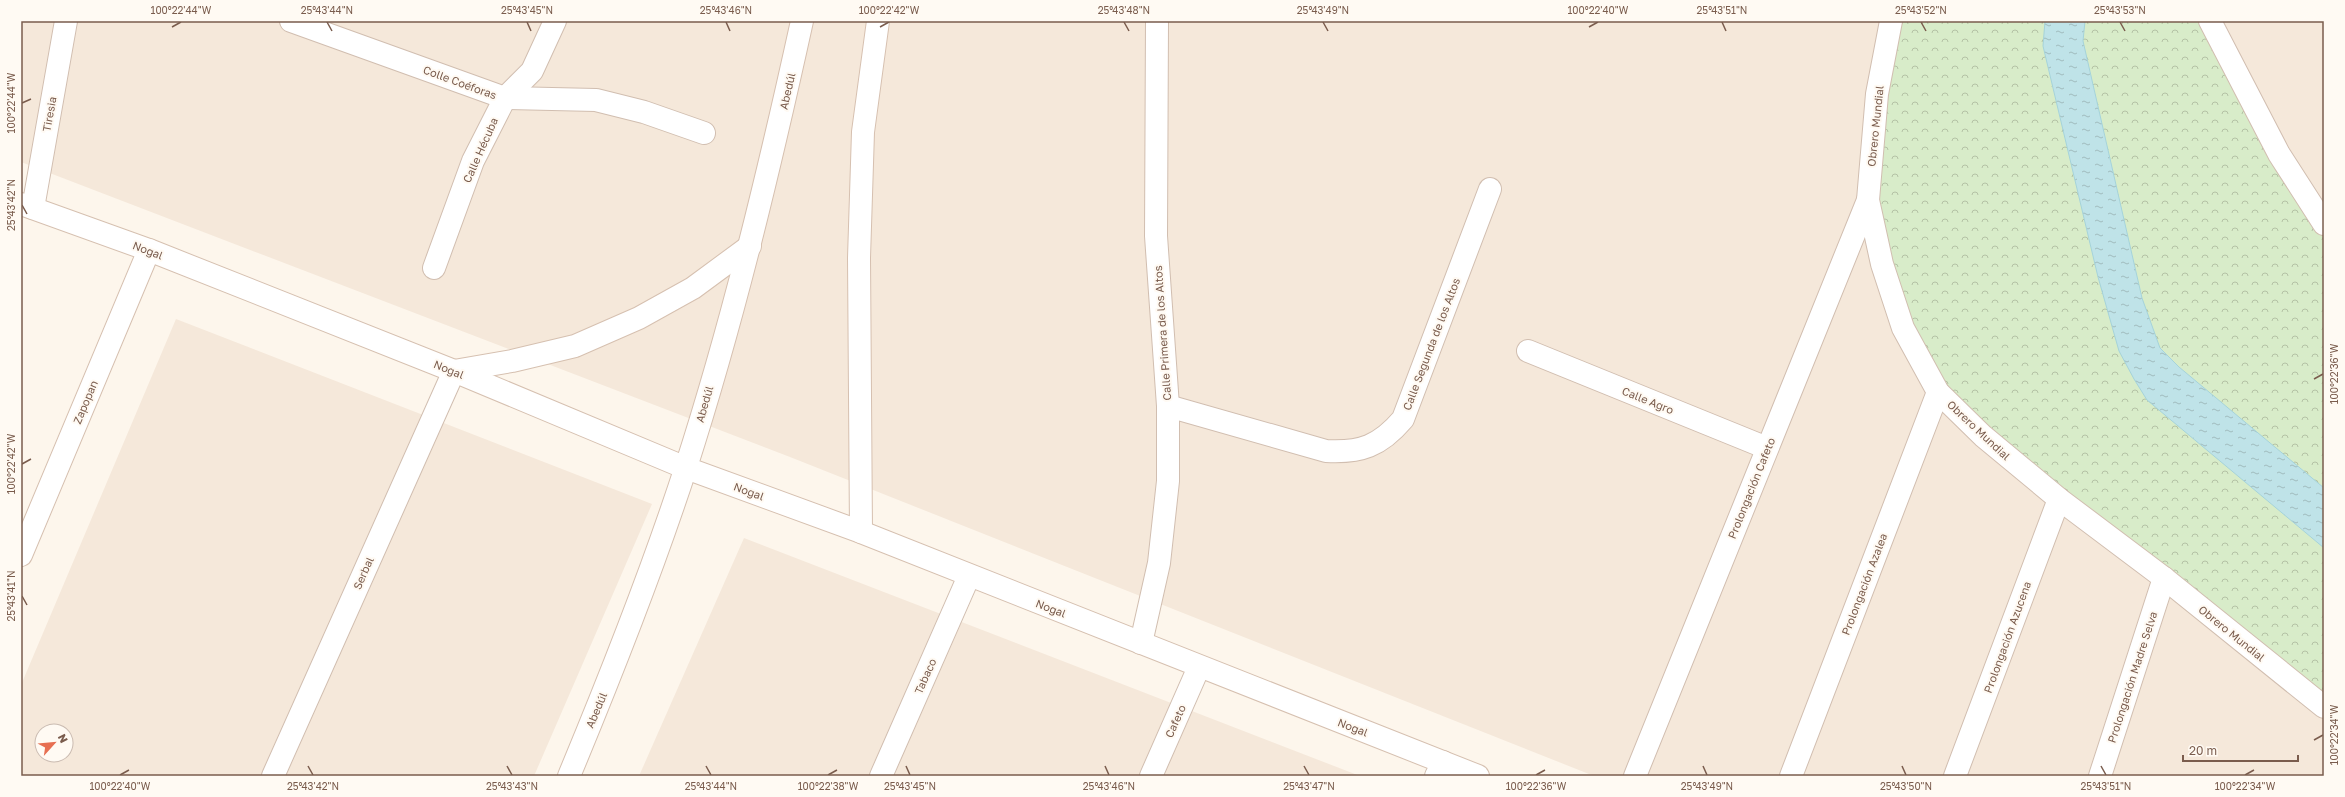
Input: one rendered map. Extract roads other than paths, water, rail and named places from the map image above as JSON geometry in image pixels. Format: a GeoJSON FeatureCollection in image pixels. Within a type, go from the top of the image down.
{"type":"FeatureCollection","features":[{"type":"Feature","properties":{"kind":"street","name":"Tiresia"},"geometry":{"type":"LineString","coordinates":[[27,206],[66,21]]}},
{"type":"Feature","properties":{"kind":"street","name":"Colle Coéforas"},"geometry":{"type":"LineString","coordinates":[[291,21],[313,25],[505,98],[596,100],[644,112],[704,133]]}},
{"type":"Feature","properties":{"kind":"street","name":"Calle Hécuba"},"geometry":{"type":"LineString","coordinates":[[434,268],[473,161],[505,98],[532,71],[555,21]]}},
{"type":"Feature","properties":{"kind":"street","name":"Abedúl"},"geometry":{"type":"LineString","coordinates":[[568,776],[608,680],[686,468],[750,246],[802,21]]}},
{"type":"Feature","properties":{"kind":"street"},"geometry":{"type":"LineString","coordinates":[[861,532],[859,258],[863,132],[878,21]]}},
{"type":"Feature","properties":{"kind":"street","name":"Calle Primera de los Altos"},"geometry":{"type":"LineString","coordinates":[[1141,642],[1159,562],[1168,481],[1168,406],[1156,236],[1157,21]]}},
{"type":"Feature","properties":{"kind":"street","name":"Obrero Mundial"},"geometry":{"type":"LineString","coordinates":[[1891,21],[1877,94],[1868,200],[1882,264],[1903,328],[1938,392],[1983,436],[2059,499],[2164,578],[2324,707]]}},
{"type":"Feature","properties":{"kind":"street"},"geometry":{"type":"LineString","coordinates":[[2210,21],[2279,154],[2324,224]]}},
{"type":"Feature","properties":{"kind":"street","name":"Calle Segunda de los Altos"},"geometry":{"type":"LineString","coordinates":[[1168,406],[1326,451],[1348,452],[1374,445],[1390,434],[1403,419],[1490,189]]}},
{"type":"Feature","properties":{"kind":"street","name":"Prolongación Cafeto"},"geometry":{"type":"LineString","coordinates":[[1635,776],[1868,200]]}},
{"type":"Feature","properties":{"kind":"street","name":"Nogal"},"geometry":{"type":"LineString","coordinates":[[27,206],[149,250],[454,371],[686,468],[861,532],[969,576],[1141,642],[1439,769],[1478,776]]}},
{"type":"Feature","properties":{"kind":"street"},"geometry":{"type":"LineString","coordinates":[[454,371],[512,361],[575,346],[639,318],[692,288],[750,246]]}},
{"type":"Feature","properties":{"kind":"street","name":"Zapopan"},"geometry":{"type":"LineString","coordinates":[[21,555],[149,250]]}},
{"type":"Feature","properties":{"kind":"street","name":"Calle Agro"},"geometry":{"type":"LineString","coordinates":[[1528,350],[1768,448]]}},
{"type":"Feature","properties":{"kind":"street","name":"Serbal"},"geometry":{"type":"LineString","coordinates":[[272,776],[454,371]]}},
{"type":"Feature","properties":{"kind":"street","name":"Prolongación Azalea"},"geometry":{"type":"LineString","coordinates":[[1791,776],[1938,392]]}},
{"type":"Feature","properties":{"kind":"street","name":"Prolongación Azucena"},"geometry":{"type":"LineString","coordinates":[[1955,776],[2059,499]]}},
{"type":"Feature","properties":{"kind":"street","name":"Tabaco"},"geometry":{"type":"LineString","coordinates":[[880,776],[969,576]]}},
{"type":"Feature","properties":{"kind":"street","name":"Prolongación Madre Selva"},"geometry":{"type":"LineString","coordinates":[[2100,776],[2164,578]]}},
{"type":"Feature","properties":{"kind":"street","name":"Cafeto"},"geometry":{"type":"LineString","coordinates":[[1151,776],[1199,667]]}},
{"type":"Feature","properties":{"kind":"water"},"geometry":{"type":"Polygon","coordinates":[[[2045,21],[2085,21],[2083,41],[2142,298],[2160,348],[2179,367],[2324,488],[2324,548],[2147,400],[2119,351],[2098,277],[2043,46],[2045,21]]]}}]}
